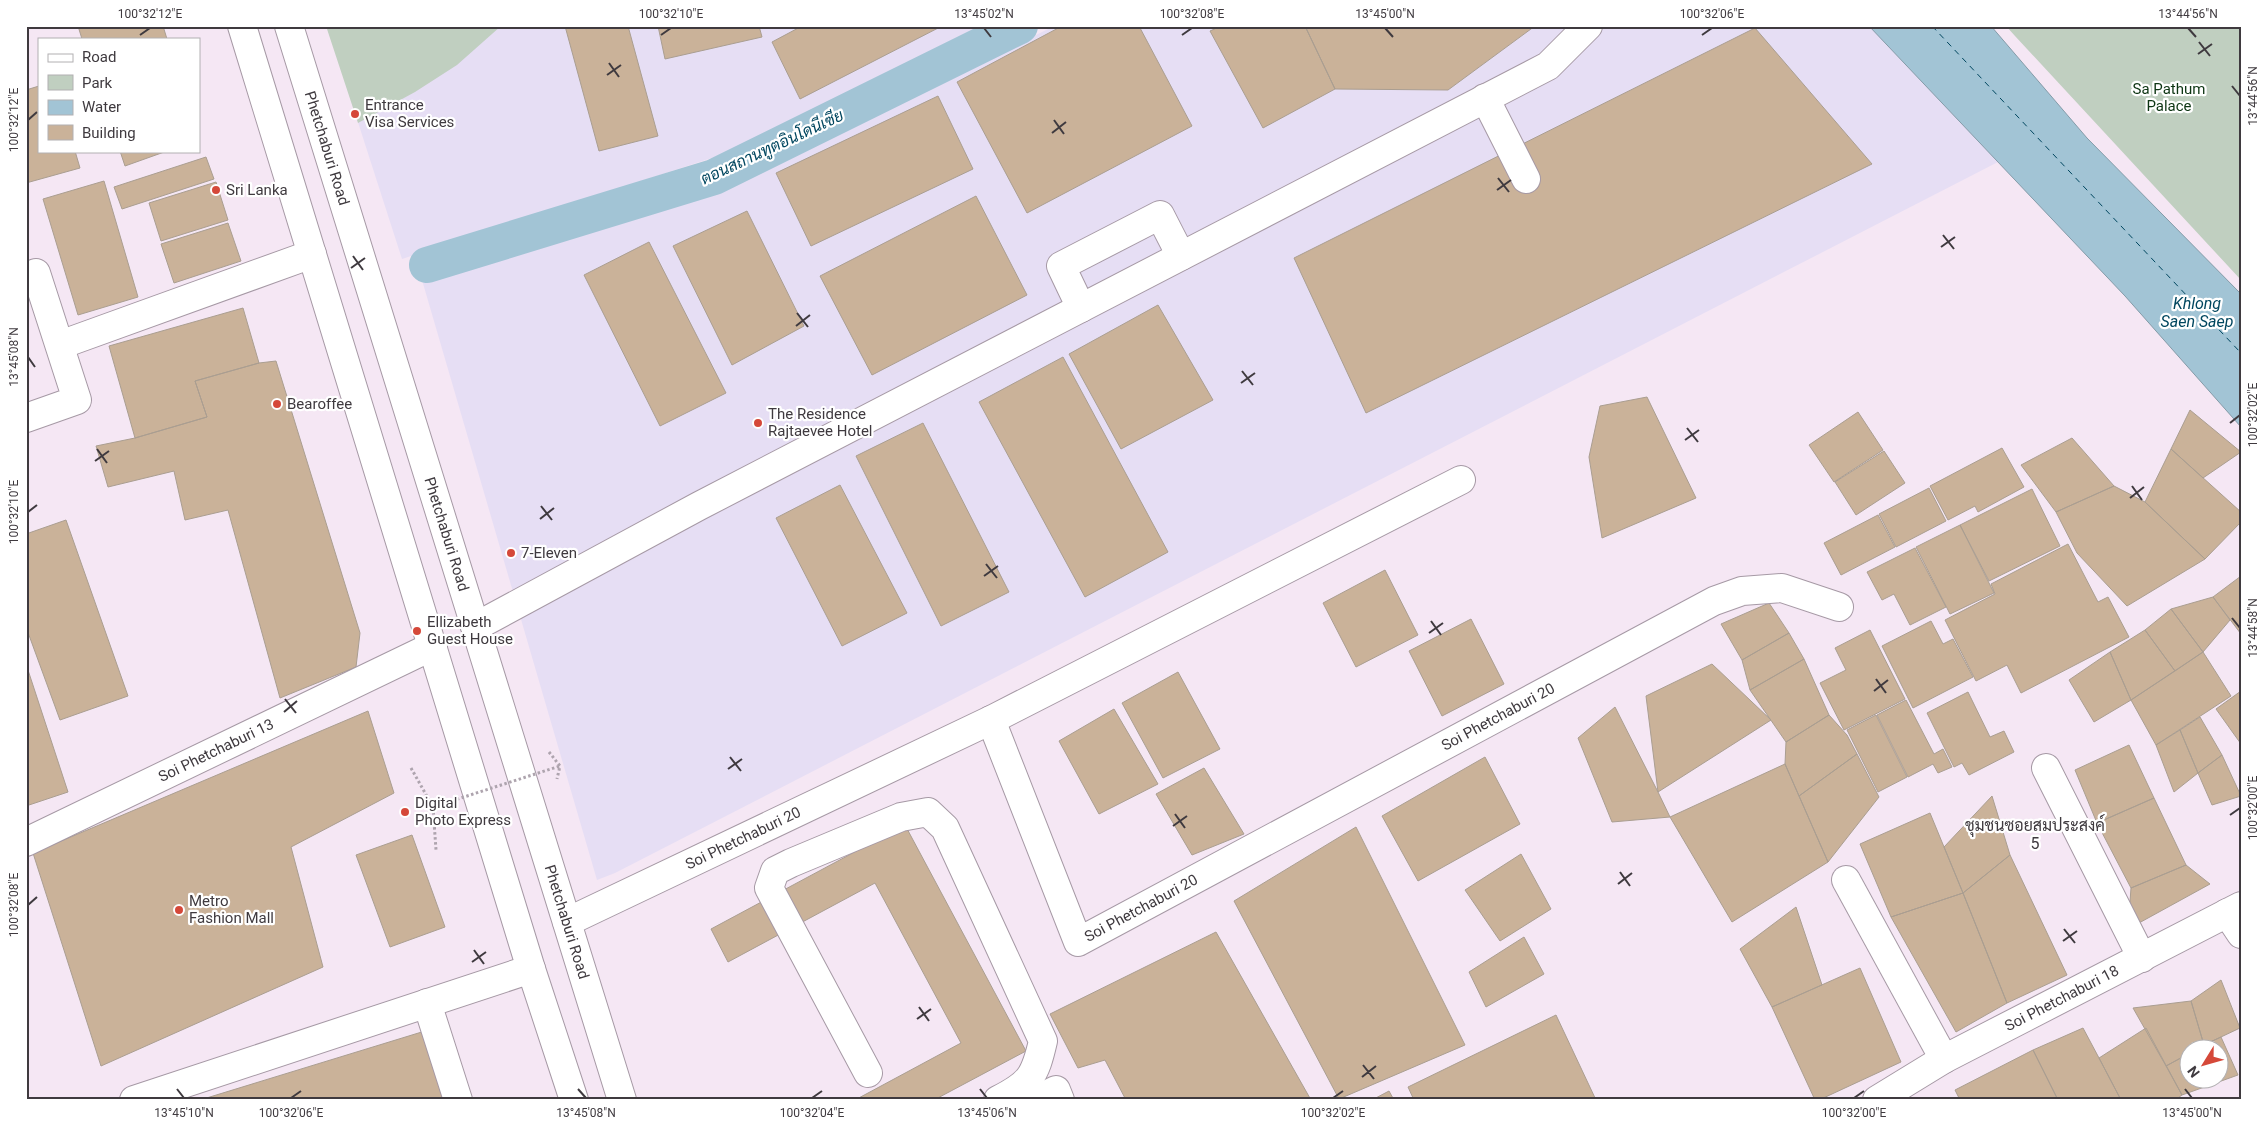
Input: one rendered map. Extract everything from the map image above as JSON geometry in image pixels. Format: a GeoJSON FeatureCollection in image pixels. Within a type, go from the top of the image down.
{"type":"FeatureCollection","features":[{"type":"Feature","properties":{"kind":"street"},"geometry":{"type":"LineString","coordinates":[[242,26],[531,969],[574,1100]]}},
{"type":"Feature","properties":{"kind":"street","name":"Phetchaburi Road"},"geometry":{"type":"LineString","coordinates":[[289,26],[622,1100]]}},
{"type":"Feature","properties":{"kind":"street"},"geometry":{"type":"LineString","coordinates":[[475,627],[699,506],[1548,66],[1588,26]]}},
{"type":"Feature","properties":{"kind":"street"},"geometry":{"type":"LineString","coordinates":[[1485,98],[1526,179]]}},
{"type":"Feature","properties":{"kind":"street"},"geometry":{"type":"LineString","coordinates":[[1081,308],[1061,266],[1160,215],[1181,256]]}},
{"type":"Feature","properties":{"kind":"street"},"geometry":{"type":"LineString","coordinates":[[60,345],[312,254]]}},
{"type":"Feature","properties":{"kind":"street"},"geometry":{"type":"LineString","coordinates":[[26,276],[36,273],[77,400],[26,418]]}},
{"type":"Feature","properties":{"kind":"street"},"geometry":{"type":"LineString","coordinates":[[991,720],[1461,480]]}},
{"type":"Feature","properties":{"kind":"street","name":"Soi Phetchaburi 20"},"geometry":{"type":"LineString","coordinates":[[567,922],[991,720],[1078,942],[1714,600],[1742,591],[1782,588],[1839,607]]}},
{"type":"Feature","properties":{"kind":"street","name":"Soi Phetchaburi 13"},"geometry":{"type":"LineString","coordinates":[[26,842],[433,646]]}},
{"type":"Feature","properties":{"kind":"street"},"geometry":{"type":"LineString","coordinates":[[2046,768],[2142,958]]}},
{"type":"Feature","properties":{"kind":"street"},"geometry":{"type":"LineString","coordinates":[[868,1073],[769,888],[775,871],[791,863],[901,817],[928,812],[945,828],[1043,1041],[1037,1066],[1022,1088],[998,1100]]}},
{"type":"Feature","properties":{"kind":"street"},"geometry":{"type":"LineString","coordinates":[[1846,880],[1944,1060]]}},
{"type":"Feature","properties":{"kind":"street","name":"Soi Phetchaburi 18"},"geometry":{"type":"LineString","coordinates":[[1877,1100],[1944,1060],[2142,958],[2236,918]]}},
{"type":"Feature","properties":{"kind":"street"},"geometry":{"type":"LineString","coordinates":[[134,1100],[531,969]]}},
{"type":"Feature","properties":{"kind":"street"},"geometry":{"type":"LineString","coordinates":[[427,1003],[458,1100]]}},
{"type":"Feature","properties":{"kind":"street"},"geometry":{"type":"LineString","coordinates":[[1036,1100],[1056,1090],[1060,1100]]}},
{"type":"Feature","properties":{"kind":"path"},"geometry":{"type":"LineString","coordinates":[[433,807],[560,766]]}},
{"type":"Feature","properties":{"kind":"path"},"geometry":{"type":"LineString","coordinates":[[411,768],[433,807],[436,850]]}},
{"type":"Feature","properties":{"kind":"shaded area"},"geometry":{"type":"Polygon","coordinates":[[[327,26],[982,26],[730,152],[402,259],[327,26]]]}},
{"type":"Feature","properties":{"kind":"shaded area"},"geometry":{"type":"Polygon","coordinates":[[[1054,26],[1869,26],[1998,162],[615,873],[597,880],[422,280],[741,182],[1054,26]]]}},
{"type":"Feature","properties":{"kind":"green space"},"geometry":{"type":"Polygon","coordinates":[[[326,26],[501,26],[457,65],[415,92],[358,123],[326,26]]]}},
{"type":"Feature","properties":{"kind":"green space","name":"Sa Pathum Palace"},"geometry":{"type":"Polygon","coordinates":[[[2006,26],[2241,26],[2241,280],[2015,36],[2006,26]]]}},
{"type":"Feature","properties":{"kind":"water","name":"Khlong Saen Saep"},"geometry":{"type":"Polygon","coordinates":[[[1869,26],[1991,26],[2087,138],[2241,294],[2241,427],[2125,296],[1869,26]]]}},
{"type":"Feature","properties":{"kind":"building"},"geometry":{"type":"Polygon","coordinates":[[[78,26],[163,26],[167,38],[82,38],[78,26]]]}},
{"type":"Feature","properties":{"kind":"building"},"geometry":{"type":"Polygon","coordinates":[[[565,26],[628,26],[658,136],[599,151],[565,26]]]}},
{"type":"Feature","properties":{"kind":"building"},"geometry":{"type":"Polygon","coordinates":[[[658,26],[759,26],[762,37],[665,59],[658,26]]]}},
{"type":"Feature","properties":{"kind":"building"},"geometry":{"type":"Polygon","coordinates":[[[802,26],[942,26],[800,99],[772,42],[802,26]]]}},
{"type":"Feature","properties":{"kind":"building"},"geometry":{"type":"Polygon","coordinates":[[[1062,26],[1139,26],[1192,126],[1027,213],[957,82],[1062,26]]]}},
{"type":"Feature","properties":{"kind":"building"},"geometry":{"type":"Polygon","coordinates":[[[1221,26],[1305,26],[1335,89],[1263,128],[1210,31],[1221,26]]]}},
{"type":"Feature","properties":{"kind":"building"},"geometry":{"type":"Polygon","coordinates":[[[1305,26],[1535,26],[1448,90],[1335,89],[1305,26]]]}},
{"type":"Feature","properties":{"kind":"building"},"geometry":{"type":"Polygon","coordinates":[[[1755,28],[1872,164],[1366,413],[1294,258],[1755,28]]]}},
{"type":"Feature","properties":{"kind":"building"},"geometry":{"type":"Polygon","coordinates":[[[38,86],[38,152],[75,152],[80,168],[26,183],[26,90],[38,86]]]}},
{"type":"Feature","properties":{"kind":"building"},"geometry":{"type":"Polygon","coordinates":[[[938,96],[973,169],[811,246],[776,173],[938,96]]]}},
{"type":"Feature","properties":{"kind":"building"},"geometry":{"type":"Polygon","coordinates":[[[120,152],[164,152],[125,166],[120,152]]]}},
{"type":"Feature","properties":{"kind":"building"},"geometry":{"type":"Polygon","coordinates":[[[206,157],[214,179],[122,209],[114,187],[206,157]]]}},
{"type":"Feature","properties":{"kind":"building"},"geometry":{"type":"Polygon","coordinates":[[[104,181],[138,297],[78,315],[43,199],[104,181]]]}},
{"type":"Feature","properties":{"kind":"building"},"geometry":{"type":"Polygon","coordinates":[[[216,182],[228,220],[161,241],[149,203],[216,182]]]}},
{"type":"Feature","properties":{"kind":"building"},"geometry":{"type":"Polygon","coordinates":[[[976,196],[1027,295],[872,375],[820,276],[976,196]]]}},
{"type":"Feature","properties":{"kind":"building"},"geometry":{"type":"Polygon","coordinates":[[[747,211],[804,326],[732,365],[673,246],[747,211]]]}},
{"type":"Feature","properties":{"kind":"building"},"geometry":{"type":"Polygon","coordinates":[[[228,223],[241,261],[174,283],[161,244],[228,223]]]}},
{"type":"Feature","properties":{"kind":"building"},"geometry":{"type":"Polygon","coordinates":[[[649,242],[726,393],[660,426],[584,275],[649,242]]]}},
{"type":"Feature","properties":{"kind":"building"},"geometry":{"type":"Polygon","coordinates":[[[1158,305],[1213,400],[1121,449],[1069,354],[1158,305]]]}},
{"type":"Feature","properties":{"kind":"building"},"geometry":{"type":"Polygon","coordinates":[[[243,308],[259,363],[195,381],[207,417],[135,438],[109,346],[243,308]]]}},
{"type":"Feature","properties":{"kind":"building"},"geometry":{"type":"Polygon","coordinates":[[[1063,357],[1168,552],[1085,597],[979,402],[1063,357]]]}},
{"type":"Feature","properties":{"kind":"building"},"geometry":{"type":"Polygon","coordinates":[[[276,361],[360,633],[356,667],[280,698],[228,510],[185,520],[174,471],[108,487],[96,446],[135,438],[207,417],[195,381],[259,363],[276,361]]]}},
{"type":"Feature","properties":{"kind":"building"},"geometry":{"type":"Polygon","coordinates":[[[1647,397],[1696,498],[1602,538],[1589,457],[1600,406],[1647,397]]]}},
{"type":"Feature","properties":{"kind":"building"},"geometry":{"type":"Polygon","coordinates":[[[2190,410],[2241,452],[2203,478],[2171,449],[2190,410]]]}},
{"type":"Feature","properties":{"kind":"building"},"geometry":{"type":"Polygon","coordinates":[[[1858,412],[1883,450],[1834,482],[1809,445],[1858,412]]]}},
{"type":"Feature","properties":{"kind":"building"},"geometry":{"type":"Polygon","coordinates":[[[923,423],[1009,592],[941,626],[856,456],[923,423]]]}},
{"type":"Feature","properties":{"kind":"building"},"geometry":{"type":"Polygon","coordinates":[[[2072,438],[2114,486],[2056,512],[2021,465],[2072,438]]]}},
{"type":"Feature","properties":{"kind":"building"},"geometry":{"type":"Polygon","coordinates":[[[2002,448],[2024,487],[1978,512],[1975,506],[1948,520],[1930,486],[2002,448]]]}},
{"type":"Feature","properties":{"kind":"building"},"geometry":{"type":"Polygon","coordinates":[[[2171,449],[2241,512],[2241,522],[2205,559],[2145,502],[2171,449]]]}},
{"type":"Feature","properties":{"kind":"building"},"geometry":{"type":"Polygon","coordinates":[[[1884,451],[1905,483],[1856,515],[1835,482],[1884,451]]]}},
{"type":"Feature","properties":{"kind":"building"},"geometry":{"type":"Polygon","coordinates":[[[840,485],[907,613],[842,646],[776,518],[840,485]]]}},
{"type":"Feature","properties":{"kind":"building"},"geometry":{"type":"Polygon","coordinates":[[[2114,486],[2145,502],[2205,559],[2127,606],[2077,553],[2056,512],[2114,486]]]}},
{"type":"Feature","properties":{"kind":"building"},"geometry":{"type":"Polygon","coordinates":[[[1929,488],[1946,521],[1896,547],[1879,514],[1929,488]]]}},
{"type":"Feature","properties":{"kind":"building"},"geometry":{"type":"Polygon","coordinates":[[[2032,489],[2060,546],[1989,581],[1960,525],[2032,489]]]}},
{"type":"Feature","properties":{"kind":"building"},"geometry":{"type":"Polygon","coordinates":[[[1878,515],[1895,547],[1841,575],[1824,543],[1878,515]]]}},
{"type":"Feature","properties":{"kind":"building"},"geometry":{"type":"Polygon","coordinates":[[[66,520],[128,696],[60,720],[26,627],[26,534],[66,520]]]}},
{"type":"Feature","properties":{"kind":"building"},"geometry":{"type":"Polygon","coordinates":[[[1960,525],[1994,593],[1950,614],[1916,547],[1960,525]]]}},
{"type":"Feature","properties":{"kind":"building"},"geometry":{"type":"Polygon","coordinates":[[[2068,544],[2098,602],[2108,597],[2129,637],[2021,693],[2007,665],[1976,681],[1945,620],[1995,594],[1991,584],[2068,544]]]}},
{"type":"Feature","properties":{"kind":"building"},"geometry":{"type":"Polygon","coordinates":[[[1915,548],[1946,607],[1910,625],[1894,594],[1882,600],[1867,572],[1915,548]]]}},
{"type":"Feature","properties":{"kind":"building"},"geometry":{"type":"Polygon","coordinates":[[[1385,570],[1418,635],[1356,667],[1323,603],[1385,570]]]}},
{"type":"Feature","properties":{"kind":"building"},"geometry":{"type":"Polygon","coordinates":[[[2241,576],[2241,634],[2213,597],[2241,576]]]}},
{"type":"Feature","properties":{"kind":"building"},"geometry":{"type":"Polygon","coordinates":[[[2213,597],[2230,620],[2203,652],[2171,609],[2213,597]]]}},
{"type":"Feature","properties":{"kind":"building"},"geometry":{"type":"Polygon","coordinates":[[[1769,603],[1789,633],[1742,660],[1721,624],[1769,603]]]}},
{"type":"Feature","properties":{"kind":"building"},"geometry":{"type":"Polygon","coordinates":[[[2171,609],[2203,652],[2175,671],[2145,630],[2171,609]]]}},
{"type":"Feature","properties":{"kind":"building"},"geometry":{"type":"Polygon","coordinates":[[[1471,619],[1504,684],[1442,716],[1409,651],[1471,619]]]}},
{"type":"Feature","properties":{"kind":"building"},"geometry":{"type":"Polygon","coordinates":[[[1931,621],[1943,644],[1953,639],[1973,677],[1913,708],[1882,646],[1931,621]]]}},
{"type":"Feature","properties":{"kind":"building"},"geometry":{"type":"Polygon","coordinates":[[[1870,630],[1905,699],[1844,730],[1820,683],[1846,670],[1835,648],[1870,630]]]}},
{"type":"Feature","properties":{"kind":"building"},"geometry":{"type":"Polygon","coordinates":[[[2145,630],[2175,671],[2131,700],[2110,652],[2145,630]]]}},
{"type":"Feature","properties":{"kind":"building"},"geometry":{"type":"Polygon","coordinates":[[[1789,633],[1804,659],[1750,690],[1742,660],[1789,633]]]}},
{"type":"Feature","properties":{"kind":"building"},"geometry":{"type":"Polygon","coordinates":[[[2110,652],[2131,700],[2094,722],[2069,680],[2110,652]]]}},
{"type":"Feature","properties":{"kind":"building"},"geometry":{"type":"Polygon","coordinates":[[[2203,652],[2231,696],[2156,745],[2131,700],[2203,652]]]}},
{"type":"Feature","properties":{"kind":"building"},"geometry":{"type":"Polygon","coordinates":[[[1804,659],[1829,715],[1786,742],[1750,690],[1804,659]]]}},
{"type":"Feature","properties":{"kind":"building"},"geometry":{"type":"Polygon","coordinates":[[[26,664],[68,792],[26,806],[26,664]]]}},
{"type":"Feature","properties":{"kind":"building"},"geometry":{"type":"Polygon","coordinates":[[[1712,664],[1771,720],[1658,792],[1646,696],[1712,664]]]}},
{"type":"Feature","properties":{"kind":"building"},"geometry":{"type":"Polygon","coordinates":[[[1178,672],[1220,749],[1163,778],[1122,703],[1178,672]]]}},
{"type":"Feature","properties":{"kind":"building"},"geometry":{"type":"Polygon","coordinates":[[[2241,691],[2241,744],[2216,709],[2241,691]]]}},
{"type":"Feature","properties":{"kind":"building"},"geometry":{"type":"Polygon","coordinates":[[[1968,692],[1990,737],[2004,731],[2014,752],[1969,775],[1962,763],[1954,767],[1927,713],[1968,692]]]}},
{"type":"Feature","properties":{"kind":"building"},"geometry":{"type":"Polygon","coordinates":[[[1906,700],[1934,754],[1943,749],[1952,767],[1938,773],[1933,764],[1908,777],[1877,715],[1906,700]]]}},
{"type":"Feature","properties":{"kind":"building"},"geometry":{"type":"Polygon","coordinates":[[[1615,707],[1670,817],[1612,822],[1578,738],[1615,707]]]}},
{"type":"Feature","properties":{"kind":"building"},"geometry":{"type":"Polygon","coordinates":[[[1114,709],[1158,784],[1099,814],[1059,741],[1114,709]]]}},
{"type":"Feature","properties":{"kind":"building","name":"Metro Fashion Mall"},"geometry":{"type":"Polygon","coordinates":[[[368,711],[394,793],[291,847],[323,967],[101,1066],[33,853],[368,711]]]}},
{"type":"Feature","properties":{"kind":"building"},"geometry":{"type":"Polygon","coordinates":[[[1829,715],[1847,735],[1857,754],[1799,796],[1785,764],[1786,742],[1829,715]]]}},
{"type":"Feature","properties":{"kind":"building"},"geometry":{"type":"Polygon","coordinates":[[[1876,715],[1907,777],[1878,792],[1847,730],[1876,715]]]}},
{"type":"Feature","properties":{"kind":"building"},"geometry":{"type":"Polygon","coordinates":[[[2200,717],[2222,755],[2198,773],[2180,730],[2200,717]]]}},
{"type":"Feature","properties":{"kind":"building"},"geometry":{"type":"Polygon","coordinates":[[[2180,730],[2198,773],[2174,792],[2156,745],[2180,730]]]}},
{"type":"Feature","properties":{"kind":"building"},"geometry":{"type":"Polygon","coordinates":[[[2129,745],[2154,798],[2097,823],[2075,770],[2129,745]]]}},
{"type":"Feature","properties":{"kind":"building"},"geometry":{"type":"Polygon","coordinates":[[[1857,754],[1879,797],[1828,862],[1799,796],[1857,754]]]}},
{"type":"Feature","properties":{"kind":"building"},"geometry":{"type":"Polygon","coordinates":[[[2222,755],[2241,796],[2212,805],[2198,773],[2222,755]]]}},
{"type":"Feature","properties":{"kind":"building"},"geometry":{"type":"Polygon","coordinates":[[[1485,757],[1520,824],[1418,881],[1382,816],[1485,757]]]}},
{"type":"Feature","properties":{"kind":"building"},"geometry":{"type":"Polygon","coordinates":[[[1785,764],[1828,862],[1732,922],[1670,817],[1785,764]]]}},
{"type":"Feature","properties":{"kind":"building"},"geometry":{"type":"Polygon","coordinates":[[[1204,768],[1244,834],[1192,855],[1156,794],[1204,768]]]}},
{"type":"Feature","properties":{"kind":"building"},"geometry":{"type":"Polygon","coordinates":[[[1992,796],[2010,855],[1963,893],[1944,847],[1992,796]]]}},
{"type":"Feature","properties":{"kind":"building"},"geometry":{"type":"Polygon","coordinates":[[[2154,798],[2186,865],[2131,888],[2097,823],[2154,798]]]}},
{"type":"Feature","properties":{"kind":"building"},"geometry":{"type":"Polygon","coordinates":[[[1930,813],[1963,893],[1891,917],[1860,844],[1930,813]]]}},
{"type":"Feature","properties":{"kind":"building"},"geometry":{"type":"Polygon","coordinates":[[[905,825],[1026,1051],[934,1100],[855,1100],[961,1043],[875,883],[728,962],[711,929],[905,825]]]}},
{"type":"Feature","properties":{"kind":"building"},"geometry":{"type":"Polygon","coordinates":[[[1356,827],[1465,1045],[1339,1099],[1234,901],[1356,827]]]}},
{"type":"Feature","properties":{"kind":"building"},"geometry":{"type":"Polygon","coordinates":[[[412,835],[445,927],[390,947],[356,855],[412,835]]]}},
{"type":"Feature","properties":{"kind":"building"},"geometry":{"type":"Polygon","coordinates":[[[1521,854],[1551,909],[1500,941],[1465,890],[1521,854]]]}},
{"type":"Feature","properties":{"kind":"building"},"geometry":{"type":"Polygon","coordinates":[[[2010,855],[2067,975],[2007,1003],[1963,893],[2010,855]]]}},
{"type":"Feature","properties":{"kind":"building"},"geometry":{"type":"Polygon","coordinates":[[[2186,865],[2210,884],[2128,929],[2131,888],[2186,865]]]}},
{"type":"Feature","properties":{"kind":"building"},"geometry":{"type":"Polygon","coordinates":[[[1963,893],[2007,1003],[1956,1032],[1891,917],[1963,893]]]}},
{"type":"Feature","properties":{"kind":"building"},"geometry":{"type":"Polygon","coordinates":[[[1796,907],[1822,985],[1772,1007],[1740,949],[1796,907]]]}},
{"type":"Feature","properties":{"kind":"building"},"geometry":{"type":"Polygon","coordinates":[[[1216,932],[1311,1100],[1126,1100],[1105,1060],[1078,1068],[1050,1014],[1216,932]]]}},
{"type":"Feature","properties":{"kind":"building"},"geometry":{"type":"Polygon","coordinates":[[[1524,937],[1544,974],[1486,1007],[1469,972],[1524,937]]]}},
{"type":"Feature","properties":{"kind":"building"},"geometry":{"type":"Polygon","coordinates":[[[1860,968],[1901,1062],[1819,1100],[1815,1100],[1772,1007],[1860,968]]]}},
{"type":"Feature","properties":{"kind":"building"},"geometry":{"type":"Polygon","coordinates":[[[2221,980],[2240,1028],[2219,1038],[2202,1038],[2191,1001],[2221,980]]]}},
{"type":"Feature","properties":{"kind":"building"},"geometry":{"type":"Polygon","coordinates":[[[2191,1001],[2202,1038],[2180,1038],[2180,1058],[2166,1066],[2133,1008],[2191,1001]]]}},
{"type":"Feature","properties":{"kind":"building"},"geometry":{"type":"Polygon","coordinates":[[[1556,1015],[1596,1100],[1414,1100],[1408,1087],[1556,1015]]]}},
{"type":"Feature","properties":{"kind":"building"},"geometry":{"type":"Polygon","coordinates":[[[2083,1028],[2121,1100],[2058,1100],[2033,1050],[2083,1028]]]}},
{"type":"Feature","properties":{"kind":"building"},"geometry":{"type":"Polygon","coordinates":[[[2146,1028],[2182,1095],[2175,1100],[2121,1100],[2099,1058],[2146,1028]]]}},
{"type":"Feature","properties":{"kind":"building"},"geometry":{"type":"Polygon","coordinates":[[[425,1031],[446,1100],[200,1100],[425,1031]]]}},
{"type":"Feature","properties":{"kind":"building"},"geometry":{"type":"Polygon","coordinates":[[[2033,1050],[2058,1100],[1960,1100],[1955,1090],[2033,1050]]]}},
{"type":"Feature","properties":{"kind":"building"},"geometry":{"type":"Polygon","coordinates":[[[2230,1057],[2238,1075],[2230,1078],[2230,1057]]]}},
{"type":"Feature","properties":{"kind":"building"},"geometry":{"type":"Polygon","coordinates":[[[2180,1058],[2180,1088],[2202,1088],[2182,1095],[2166,1066],[2180,1058]]]}},
{"type":"Feature","properties":{"kind":"building"},"geometry":{"type":"Polygon","coordinates":[[[1389,1091],[1394,1100],[1372,1100],[1389,1091]]]}},
{"type":"Feature","properties":{"kind":"waterway","name":"ตอนสถานทูตอินโดนีเซีย"},"geometry":{"type":"LineString","coordinates":[[427,265],[714,177],[1020,26]]}},
{"type":"Feature","properties":{"kind":"ferry route"},"geometry":{"type":"LineString","coordinates":[[1932,26],[2241,353]]}},
{"type":"Feature","properties":{"kind":"place","name":"Entrance Visa Services"},"geometry":{"type":"Point","coordinates":[355,114]}},
{"type":"Feature","properties":{"kind":"place","name":"Sri Lanka"},"geometry":{"type":"Point","coordinates":[216,190]}},
{"type":"Feature","properties":{"kind":"place","name":"Bearoffee"},"geometry":{"type":"Point","coordinates":[277,404]}},
{"type":"Feature","properties":{"kind":"place","name":"The Residence Rajtaevee Hotel"},"geometry":{"type":"Point","coordinates":[758,423]}},
{"type":"Feature","properties":{"kind":"place","name":"7-Eleven"},"geometry":{"type":"Point","coordinates":[511,553]}},
{"type":"Feature","properties":{"kind":"place","name":"Ellizabeth Guest House"},"geometry":{"type":"Point","coordinates":[417,631]}},
{"type":"Feature","properties":{"kind":"place","name":"Digital Photo Express"},"geometry":{"type":"Point","coordinates":[405,812]}},
{"type":"Feature","properties":{"kind":"place","name":"Metro Fashion Mall"},"geometry":{"type":"Point","coordinates":[179,910]}},
{"type":"Feature","properties":{"kind":"district","name":"ชุมชนซอยสมประสงค์ 5"},"geometry":{"type":"Point","coordinates":[2035,834]}}]}
